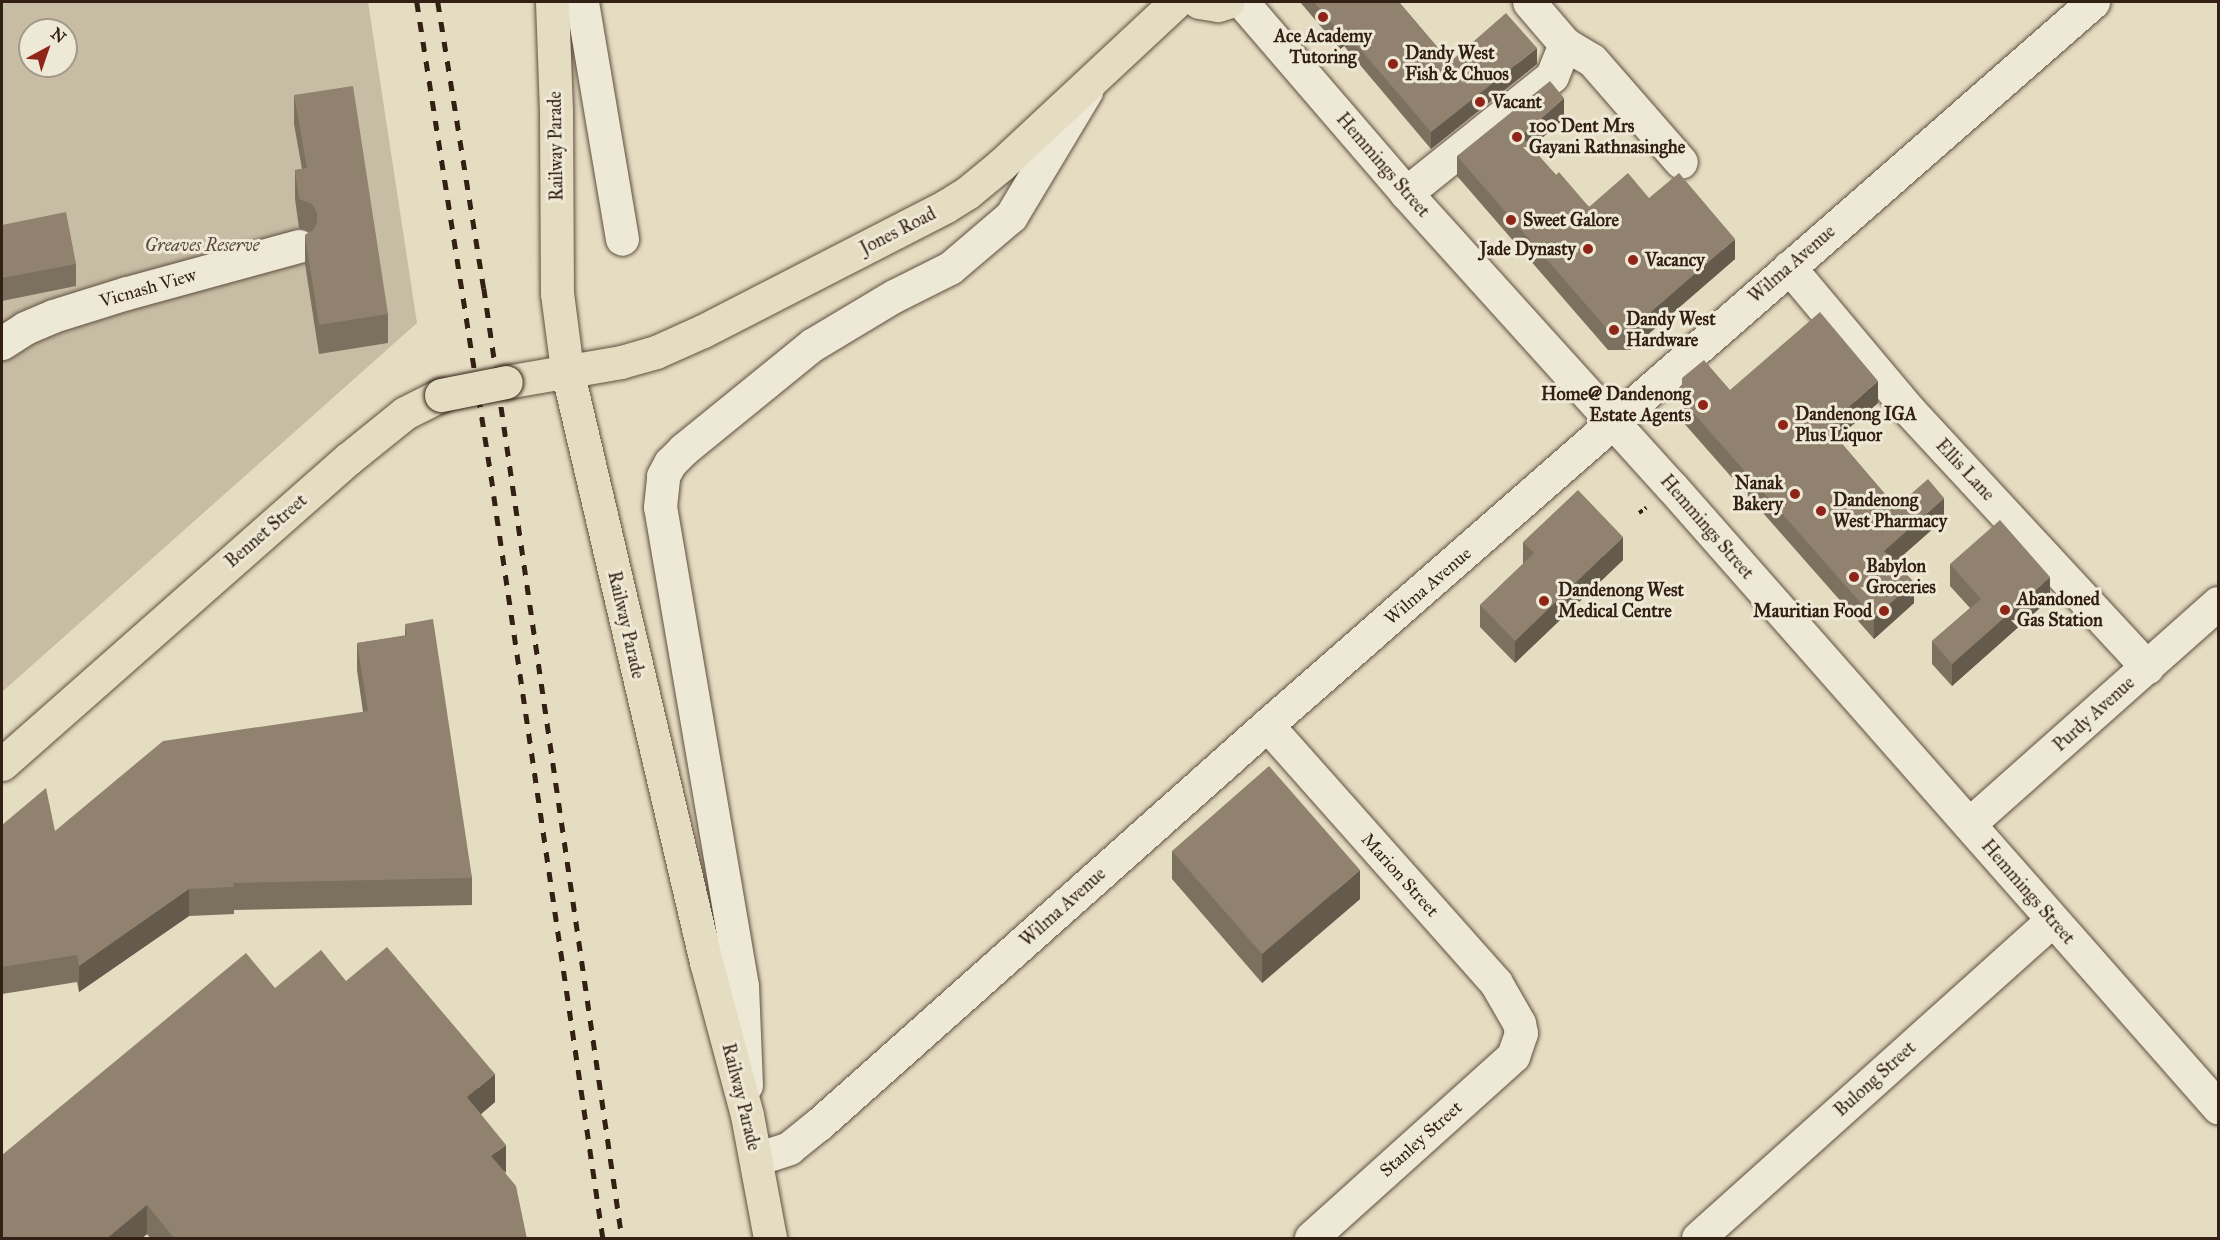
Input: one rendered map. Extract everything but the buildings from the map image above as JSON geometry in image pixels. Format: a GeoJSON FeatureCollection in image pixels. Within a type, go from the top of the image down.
{"type":"FeatureCollection","features":[{"type":"Feature","properties":{"kind":"main road","name":"Railway Parade"},"geometry":{"type":"LineString","coordinates":[[552,2],[556,110],[557,294],[567,370],[706,962],[747,1115],[770,1239]]}},
{"type":"Feature","properties":{"kind":"main road","name":"Jones Road"},"geometry":{"type":"LineString","coordinates":[[567,370],[621,362],[666,348],[946,206],[989,175],[1176,2]]}},
{"type":"Feature","properties":{"kind":"main road"},"geometry":{"type":"LineString","coordinates":[[1199,2],[1218,5],[1228,2]]}},
{"type":"Feature","properties":{"kind":"main road","name":"Bennet Street"},"geometry":{"type":"LineString","coordinates":[[2,764],[348,459],[405,413],[441,395],[567,370]]}},
{"type":"Feature","properties":{"kind":"street"},"geometry":{"type":"LineString","coordinates":[[582,2],[622,240]]}},
{"type":"Feature","properties":{"kind":"street","name":"Hemmings Street"},"geometry":{"type":"LineString","coordinates":[[1242,2],[1406,193],[1614,422],[2218,1107]]}},
{"type":"Feature","properties":{"kind":"street"},"geometry":{"type":"LineString","coordinates":[[1529,2],[1564,44],[1592,60],[1681,162]]}},
{"type":"Feature","properties":{"kind":"street","name":"Wilma Avenue"},"geometry":{"type":"LineString","coordinates":[[756,1159],[789,1148],[819,1124],[1267,724],[2093,2]]}},
{"type":"Feature","properties":{"kind":"street"},"geometry":{"type":"LineString","coordinates":[[1406,193],[1551,76],[1564,44]]}},
{"type":"Feature","properties":{"kind":"street"},"geometry":{"type":"LineString","coordinates":[[747,1115],[742,986],[660,507],[663,476],[670,463],[684,449],[812,345],[894,296],[950,268],[1011,216],[1091,82]]}},
{"type":"Feature","properties":{"kind":"street","name":"Vicnash View"},"geometry":{"type":"LineString","coordinates":[[2,343],[25,328],[53,316],[127,293],[299,246]]}},
{"type":"Feature","properties":{"kind":"street","name":"Ellis Lane"},"geometry":{"type":"LineString","coordinates":[[1789,267],[1908,409],[2147,667]]}},
{"type":"Feature","properties":{"kind":"street","name":"Purdy Avenue"},"geometry":{"type":"LineString","coordinates":[[1969,824],[2218,603]]}},
{"type":"Feature","properties":{"kind":"street","name":"Marion Street"},"geometry":{"type":"LineString","coordinates":[[1267,724],[1496,983],[1519,1023],[1521,1033]]}},
{"type":"Feature","properties":{"kind":"street","name":"Bulong Street"},"geometry":{"type":"LineString","coordinates":[[1706,1236],[2052,920]]}},
{"type":"Feature","properties":{"kind":"street","name":"Stanley Street"},"geometry":{"type":"LineString","coordinates":[[1311,1239],[1513,1056],[1521,1033]]}},
{"type":"Feature","properties":{"kind":"green space","name":"Greaves Reserve"},"geometry":{"type":"Polygon","coordinates":[[[2,2],[368,2],[417,323],[2,692],[2,2]]]}},
{"type":"Feature","properties":{"kind":"railway"},"geometry":{"type":"LineString","coordinates":[[417,2],[494,496],[603,1238]]}},
{"type":"Feature","properties":{"kind":"railway"},"geometry":{"type":"LineString","coordinates":[[438,2],[484,288],[622,1238]]}},
{"type":"Feature","properties":{"kind":"place","name":"Ace Academy Tutoring"},"geometry":{"type":"Point","coordinates":[1323,17]}},
{"type":"Feature","properties":{"kind":"place","name":"Dandy West Fish & Chuos"},"geometry":{"type":"Point","coordinates":[1393,64]}},
{"type":"Feature","properties":{"kind":"place","name":"Vacant"},"geometry":{"type":"Point","coordinates":[1480,102]}},
{"type":"Feature","properties":{"kind":"place","name":"100 Dent Mrs Gayani Rathnasinghe"},"geometry":{"type":"Point","coordinates":[1517,137]}},
{"type":"Feature","properties":{"kind":"place","name":"Sweet Galore"},"geometry":{"type":"Point","coordinates":[1511,220]}},
{"type":"Feature","properties":{"kind":"place","name":"Jade Dynasty"},"geometry":{"type":"Point","coordinates":[1588,249]}},
{"type":"Feature","properties":{"kind":"place","name":"Vacancy"},"geometry":{"type":"Point","coordinates":[1633,260]}},
{"type":"Feature","properties":{"kind":"place","name":"Dandy West Hardware"},"geometry":{"type":"Point","coordinates":[1614,330]}},
{"type":"Feature","properties":{"kind":"place","name":"Home@ Dandenong Estate Agents"},"geometry":{"type":"Point","coordinates":[1703,405]}},
{"type":"Feature","properties":{"kind":"place","name":"Dandenong IGA Plus Liquor"},"geometry":{"type":"Point","coordinates":[1783,425]}},
{"type":"Feature","properties":{"kind":"place","name":"Nanak Bakery"},"geometry":{"type":"Point","coordinates":[1795,494]}},
{"type":"Feature","properties":{"kind":"place","name":"Dandenong West Pharmacy"},"geometry":{"type":"Point","coordinates":[1821,511]}},
{"type":"Feature","properties":{"kind":"place","name":"Babylon Groceries"},"geometry":{"type":"Point","coordinates":[1854,577]}},
{"type":"Feature","properties":{"kind":"place","name":"Dandenong West Medical Centre"},"geometry":{"type":"Point","coordinates":[1544,601]}},
{"type":"Feature","properties":{"kind":"place","name":"Abandoned Gas Station"},"geometry":{"type":"Point","coordinates":[2005,610]}},
{"type":"Feature","properties":{"kind":"place","name":"Mauritian Food"},"geometry":{"type":"Point","coordinates":[1884,611]}}]}
